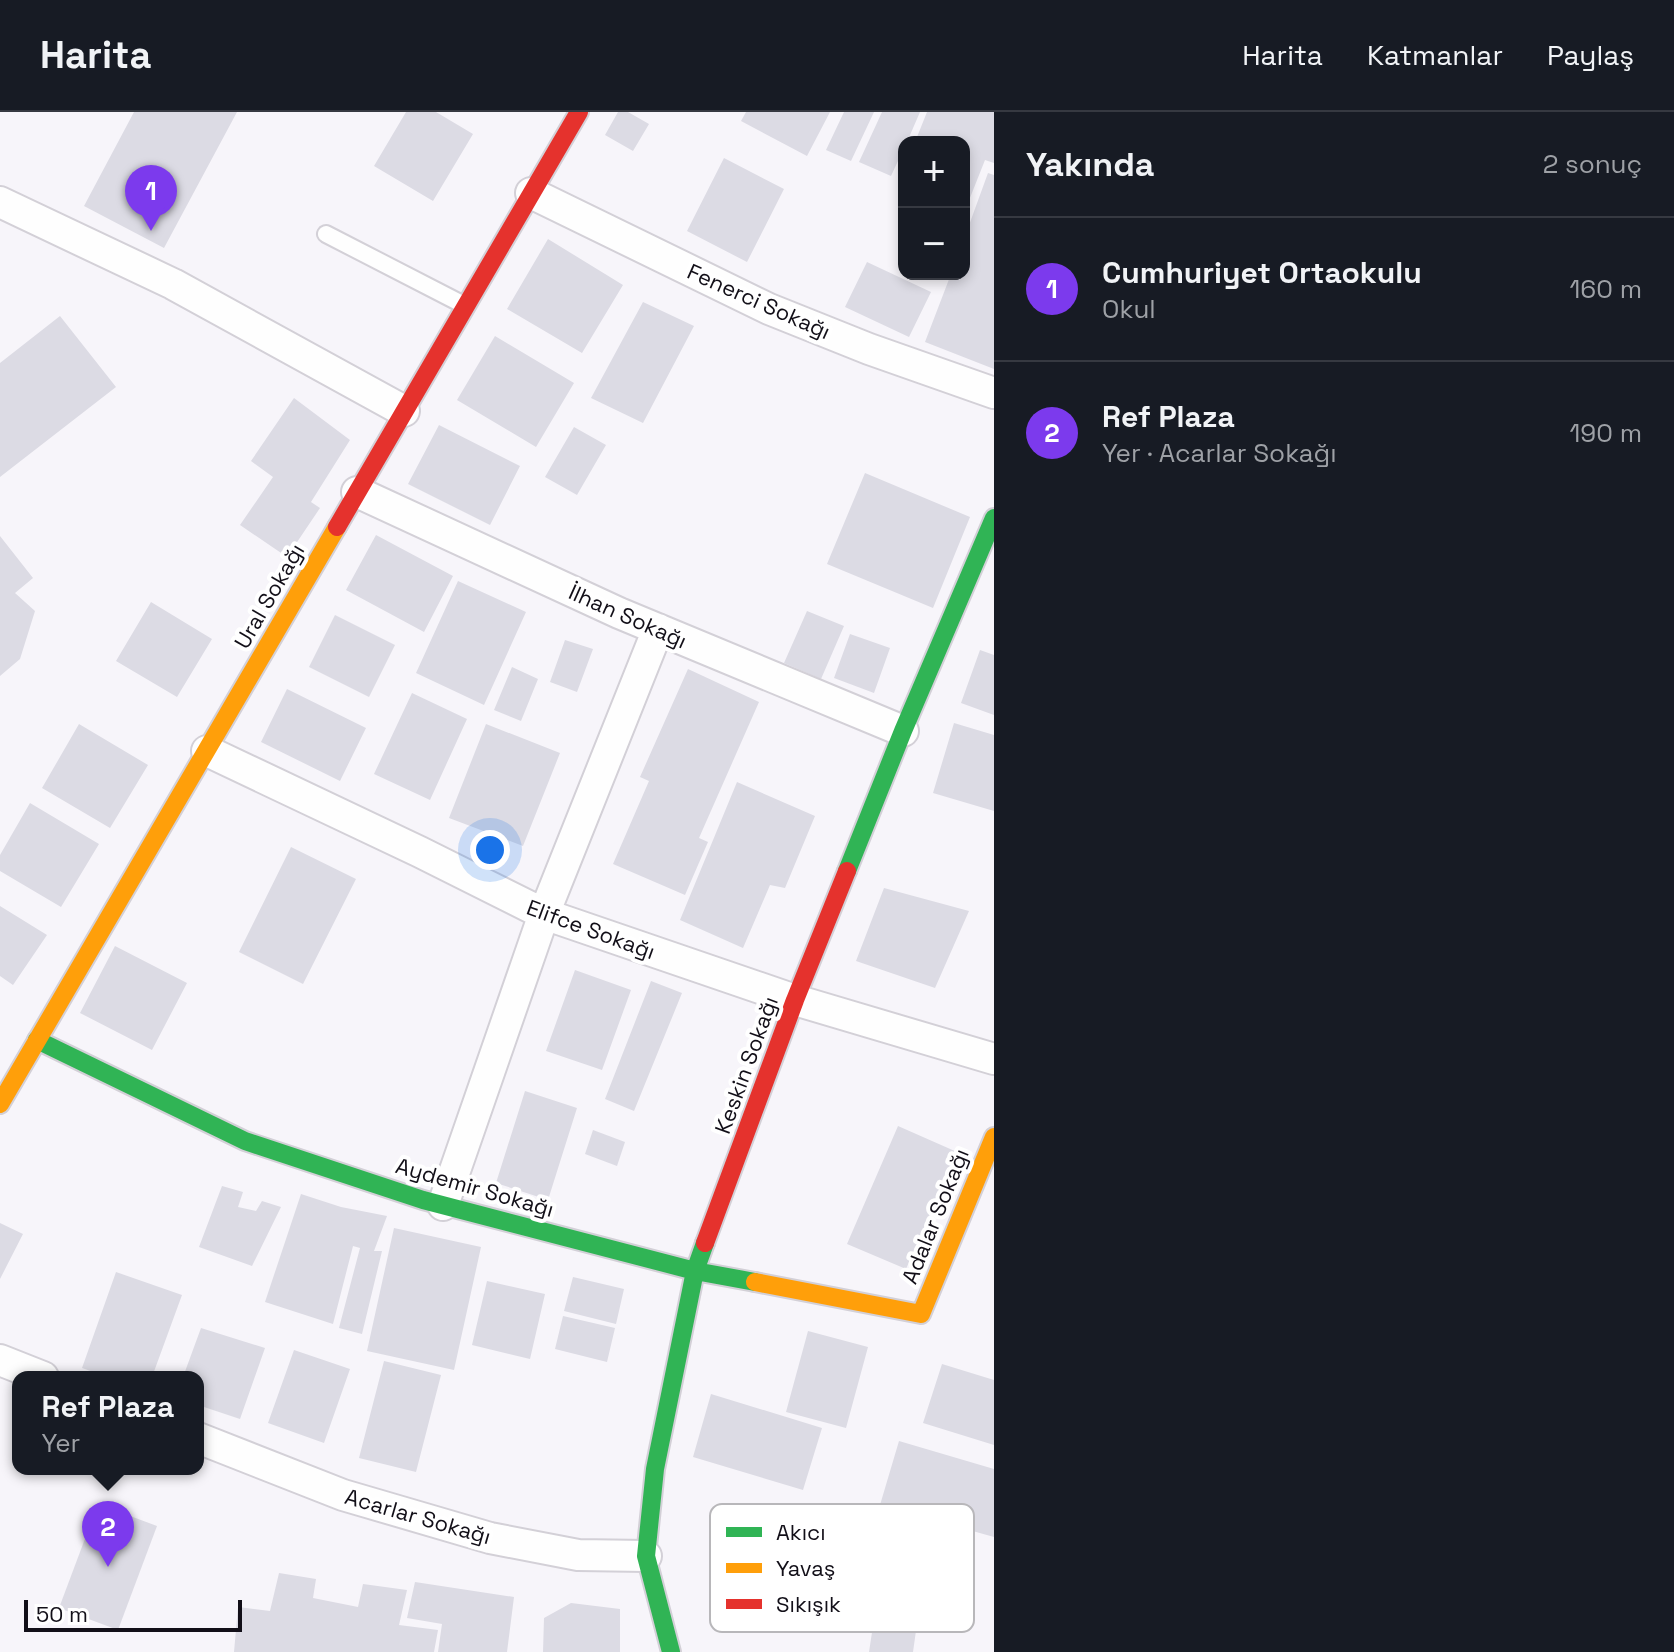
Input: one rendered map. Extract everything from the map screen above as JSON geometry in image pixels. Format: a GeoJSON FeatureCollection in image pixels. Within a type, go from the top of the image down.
{"type":"FeatureCollection","features":[{"type":"Feature","properties":{"kind":"street","name":"Ural Sokağı"},"geometry":{"type":"LineString","coordinates":[[0,1104],[579,112]]}},
{"type":"Feature","properties":{"kind":"street","name":"Fenerci Sokağı"},"geometry":{"type":"LineString","coordinates":[[531,193],[769,309],[869,349],[994,393]]}},
{"type":"Feature","properties":{"kind":"street"},"geometry":{"type":"LineString","coordinates":[[0,202],[173,284],[404,411]]}},
{"type":"Feature","properties":{"kind":"street","name":"İlhan Sokağı"},"geometry":{"type":"LineString","coordinates":[[357,492],[605,607],[903,731]]}},
{"type":"Feature","properties":{"kind":"street","name":"Keskin Sokağı"},"geometry":{"type":"LineString","coordinates":[[671,1652],[646,1556],[655,1469],[695,1271],[795,1000],[903,731],[994,518]]}},
{"type":"Feature","properties":{"kind":"street"},"geometry":{"type":"LineString","coordinates":[[443,1205],[544,914],[658,629]]}},
{"type":"Feature","properties":{"kind":"street","name":"Elifce Sokağı"},"geometry":{"type":"LineString","coordinates":[[207,751],[544,914],[795,1000],[994,1059]]}},
{"type":"Feature","properties":{"kind":"street","name":"Aydemir Sokağı"},"geometry":{"type":"LineString","coordinates":[[37,1040],[245,1141],[443,1205],[695,1271],[921,1314]]}},
{"type":"Feature","properties":{"kind":"street","name":"Adalar Sokağı"},"geometry":{"type":"LineString","coordinates":[[921,1314],[994,1137]]}},
{"type":"Feature","properties":{"kind":"street"},"geometry":{"type":"LineString","coordinates":[[0,1360],[28,1371]]}},
{"type":"Feature","properties":{"kind":"street","name":"Acarlar Sokağı"},"geometry":{"type":"LineString","coordinates":[[204,1440],[343,1495],[490,1538],[578,1555],[646,1556]]}},
{"type":"Feature","properties":{"kind":"lane"},"geometry":{"type":"LineString","coordinates":[[326,234],[465,306]]}},
{"type":"Feature","properties":{"kind":"building"},"geometry":{"type":"Polygon","coordinates":[[[134,112],[237,112],[164,248],[84,206],[134,112]]]}},
{"type":"Feature","properties":{"kind":"building"},"geometry":{"type":"Polygon","coordinates":[[[406,112],[436,112],[473,134],[433,201],[374,166],[406,112]]]}},
{"type":"Feature","properties":{"kind":"building"},"geometry":{"type":"Polygon","coordinates":[[[618,112],[628,112],[649,124],[633,151],[605,135],[618,112]]]}},
{"type":"Feature","properties":{"kind":"building"},"geometry":{"type":"Polygon","coordinates":[[[746,112],[830,112],[807,156],[741,121],[746,112]]]}},
{"type":"Feature","properties":{"kind":"building"},"geometry":{"type":"Polygon","coordinates":[[[844,112],[874,112],[851,161],[826,150],[844,112]]]}},
{"type":"Feature","properties":{"kind":"building"},"geometry":{"type":"Polygon","coordinates":[[[882,112],[920,112],[910,136],[898,136],[898,161],[891,176],[859,162],[882,112]]]}},
{"type":"Feature","properties":{"kind":"building"},"geometry":{"type":"Polygon","coordinates":[[[927,112],[994,112],[994,163],[985,160],[970,198],[970,136],[917,136],[927,112]]]}},
{"type":"Feature","properties":{"kind":"building"},"geometry":{"type":"Polygon","coordinates":[[[724,158],[784,189],[747,262],[687,231],[724,158]]]}},
{"type":"Feature","properties":{"kind":"building"},"geometry":{"type":"Polygon","coordinates":[[[988,173],[994,175],[994,369],[925,342],[949,280],[970,280],[970,222],[988,173]]]}},
{"type":"Feature","properties":{"kind":"building"},"geometry":{"type":"Polygon","coordinates":[[[548,239],[623,285],[582,353],[507,309],[548,239]]]}},
{"type":"Feature","properties":{"kind":"building"},"geometry":{"type":"Polygon","coordinates":[[[867,262],[898,277],[898,280],[905,280],[931,292],[909,337],[845,307],[867,262]]]}},
{"type":"Feature","properties":{"kind":"building"},"geometry":{"type":"Polygon","coordinates":[[[643,302],[694,326],[643,423],[591,398],[643,302]]]}},
{"type":"Feature","properties":{"kind":"building"},"geometry":{"type":"Polygon","coordinates":[[[60,316],[116,387],[0,477],[0,363],[60,316]]]}},
{"type":"Feature","properties":{"kind":"building"},"geometry":{"type":"Polygon","coordinates":[[[495,336],[574,383],[536,447],[457,400],[495,336]]]}},
{"type":"Feature","properties":{"kind":"building"},"geometry":{"type":"Polygon","coordinates":[[[294,398],[350,440],[311,502],[320,508],[287,557],[240,525],[273,477],[251,461],[294,398]]]}},
{"type":"Feature","properties":{"kind":"building"},"geometry":{"type":"Polygon","coordinates":[[[439,425],[520,466],[490,525],[408,484],[439,425]]]}},
{"type":"Feature","properties":{"kind":"building"},"geometry":{"type":"Polygon","coordinates":[[[574,427],[606,445],[577,495],[545,477],[574,427]]]}},
{"type":"Feature","properties":{"kind":"building"},"geometry":{"type":"Polygon","coordinates":[[[865,473],[970,517],[933,608],[827,564],[865,473]]]}},
{"type":"Feature","properties":{"kind":"building"},"geometry":{"type":"Polygon","coordinates":[[[376,535],[453,576],[424,632],[346,590],[376,535]]]}},
{"type":"Feature","properties":{"kind":"building"},"geometry":{"type":"Polygon","coordinates":[[[0,536],[33,578],[15,593],[35,611],[20,659],[0,676],[0,536]]]}},
{"type":"Feature","properties":{"kind":"building"},"geometry":{"type":"Polygon","coordinates":[[[458,581],[526,612],[484,705],[416,673],[458,581]]]}},
{"type":"Feature","properties":{"kind":"building"},"geometry":{"type":"Polygon","coordinates":[[[151,602],[212,639],[177,697],[116,661],[151,602]]]}},
{"type":"Feature","properties":{"kind":"building"},"geometry":{"type":"Polygon","coordinates":[[[807,611],[844,626],[821,679],[784,663],[807,611]]]}},
{"type":"Feature","properties":{"kind":"building"},"geometry":{"type":"Polygon","coordinates":[[[335,615],[395,645],[369,697],[309,667],[335,615]]]}},
{"type":"Feature","properties":{"kind":"building"},"geometry":{"type":"Polygon","coordinates":[[[850,634],[890,648],[874,693],[834,678],[850,634]]]}},
{"type":"Feature","properties":{"kind":"building"},"geometry":{"type":"Polygon","coordinates":[[[565,640],[593,649],[577,692],[550,682],[565,640]]]}},
{"type":"Feature","properties":{"kind":"building"},"geometry":{"type":"Polygon","coordinates":[[[980,650],[994,655],[994,715],[961,703],[980,650]]]}},
{"type":"Feature","properties":{"kind":"building"},"geometry":{"type":"Polygon","coordinates":[[[512,667],[538,679],[521,721],[494,710],[512,667]]]}},
{"type":"Feature","properties":{"kind":"building"},"geometry":{"type":"Polygon","coordinates":[[[688,669],[759,702],[699,838],[708,842],[685,895],[613,864],[649,781],[640,777],[688,669]]]}},
{"type":"Feature","properties":{"kind":"building"},"geometry":{"type":"Polygon","coordinates":[[[287,689],[366,728],[340,781],[261,742],[287,689]]]}},
{"type":"Feature","properties":{"kind":"building"},"geometry":{"type":"Polygon","coordinates":[[[412,693],[467,719],[430,800],[374,774],[412,693]]]}},
{"type":"Feature","properties":{"kind":"building"},"geometry":{"type":"Polygon","coordinates":[[[954,723],[994,735],[994,811],[933,793],[954,723]]]}},
{"type":"Feature","properties":{"kind":"building"},"geometry":{"type":"Polygon","coordinates":[[[79,724],[148,765],[110,828],[42,788],[79,724]]]}},
{"type":"Feature","properties":{"kind":"building"},"geometry":{"type":"Polygon","coordinates":[[[486,724],[560,753],[523,846],[449,818],[486,724]]]}},
{"type":"Feature","properties":{"kind":"building"},"geometry":{"type":"Polygon","coordinates":[[[737,782],[815,816],[785,888],[770,885],[743,948],[680,920],[737,782]]]}},
{"type":"Feature","properties":{"kind":"building"},"geometry":{"type":"Polygon","coordinates":[[[30,803],[99,844],[61,907],[0,871],[0,855],[30,803]]]}},
{"type":"Feature","properties":{"kind":"building"},"geometry":{"type":"Polygon","coordinates":[[[291,847],[356,879],[303,984],[239,952],[291,847]]]}},
{"type":"Feature","properties":{"kind":"building"},"geometry":{"type":"Polygon","coordinates":[[[884,888],[969,911],[935,988],[856,961],[884,888]]]}},
{"type":"Feature","properties":{"kind":"building"},"geometry":{"type":"Polygon","coordinates":[[[0,906],[47,935],[13,985],[0,976],[0,906]]]}},
{"type":"Feature","properties":{"kind":"building"},"geometry":{"type":"Polygon","coordinates":[[[115,946],[187,983],[152,1050],[80,1013],[115,946]]]}},
{"type":"Feature","properties":{"kind":"building"},"geometry":{"type":"Polygon","coordinates":[[[575,970],[631,990],[602,1070],[546,1051],[575,970]]]}},
{"type":"Feature","properties":{"kind":"building"},"geometry":{"type":"Polygon","coordinates":[[[651,981],[682,993],[634,1111],[605,1099],[651,981]]]}},
{"type":"Feature","properties":{"kind":"building"},"geometry":{"type":"Polygon","coordinates":[[[525,1091],[577,1108],[548,1200],[496,1183],[525,1091]]]}},
{"type":"Feature","properties":{"kind":"building"},"geometry":{"type":"Polygon","coordinates":[[[898,1126],[957,1152],[906,1269],[847,1244],[898,1126]]]}},
{"type":"Feature","properties":{"kind":"building"},"geometry":{"type":"Polygon","coordinates":[[[593,1130],[625,1142],[617,1166],[585,1154],[593,1130]]]}},
{"type":"Feature","properties":{"kind":"building"},"geometry":{"type":"Polygon","coordinates":[[[222,1186],[243,1192],[238,1207],[256,1211],[262,1201],[281,1207],[252,1266],[199,1247],[222,1186]]]}},
{"type":"Feature","properties":{"kind":"building"},"geometry":{"type":"Polygon","coordinates":[[[301,1194],[341,1207],[387,1216],[374,1251],[382,1251],[362,1334],[339,1328],[360,1248],[353,1246],[333,1324],[265,1302],[301,1194]]]}},
{"type":"Feature","properties":{"kind":"building"},"geometry":{"type":"Polygon","coordinates":[[[0,1223],[23,1234],[0,1279],[0,1223]]]}},
{"type":"Feature","properties":{"kind":"building"},"geometry":{"type":"Polygon","coordinates":[[[394,1228],[481,1247],[454,1370],[367,1351],[394,1228]]]}},
{"type":"Feature","properties":{"kind":"building"},"geometry":{"type":"Polygon","coordinates":[[[116,1272],[182,1295],[154,1371],[91,1371],[82,1368],[116,1272]]]}},
{"type":"Feature","properties":{"kind":"building"},"geometry":{"type":"Polygon","coordinates":[[[573,1277],[624,1289],[616,1324],[564,1311],[573,1277]]]}},
{"type":"Feature","properties":{"kind":"building"},"geometry":{"type":"Polygon","coordinates":[[[487,1281],[545,1294],[530,1359],[472,1345],[487,1281]]]}},
{"type":"Feature","properties":{"kind":"building"},"geometry":{"type":"Polygon","coordinates":[[[563,1316],[615,1328],[607,1362],[555,1349],[563,1316]]]}},
{"type":"Feature","properties":{"kind":"building"},"geometry":{"type":"Polygon","coordinates":[[[201,1328],[265,1348],[240,1419],[204,1407],[204,1371],[185,1371],[201,1328]]]}},
{"type":"Feature","properties":{"kind":"building"},"geometry":{"type":"Polygon","coordinates":[[[808,1331],[868,1347],[846,1428],[786,1412],[808,1331]]]}},
{"type":"Feature","properties":{"kind":"building"},"geometry":{"type":"Polygon","coordinates":[[[294,1350],[350,1369],[324,1443],[268,1423],[294,1350]]]}},
{"type":"Feature","properties":{"kind":"building"},"geometry":{"type":"Polygon","coordinates":[[[384,1361],[441,1375],[416,1472],[359,1458],[384,1361]]]}},
{"type":"Feature","properties":{"kind":"building"},"geometry":{"type":"Polygon","coordinates":[[[942,1364],[994,1380],[994,1445],[923,1423],[942,1364]]]}},
{"type":"Feature","properties":{"kind":"building"},"geometry":{"type":"Polygon","coordinates":[[[711,1394],[822,1428],[803,1490],[693,1457],[711,1394]]]}},
{"type":"Feature","properties":{"kind":"building"},"geometry":{"type":"Polygon","coordinates":[[[899,1441],[994,1469],[994,1537],[974,1531],[974,1504],[880,1504],[899,1441]]]}},
{"type":"Feature","properties":{"kind":"building"},"geometry":{"type":"Polygon","coordinates":[[[98,1504],[157,1526],[118,1630],[59,1608],[98,1504]]]}},
{"type":"Feature","properties":{"kind":"building"},"geometry":{"type":"Polygon","coordinates":[[[279,1573],[316,1579],[313,1598],[358,1607],[363,1584],[407,1590],[399,1625],[438,1630],[434,1652],[234,1652],[238,1607],[270,1611],[279,1573]]]}},
{"type":"Feature","properties":{"kind":"building"},"geometry":{"type":"Polygon","coordinates":[[[415,1582],[514,1597],[507,1652],[438,1652],[442,1624],[407,1618],[415,1582]]]}},
{"type":"Feature","properties":{"kind":"building"},"geometry":{"type":"Polygon","coordinates":[[[571,1603],[620,1609],[620,1652],[543,1652],[544,1618],[571,1603]]]}},
{"type":"Feature","properties":{"kind":"building"},"geometry":{"type":"Polygon","coordinates":[[[872,1632],[916,1632],[913,1652],[869,1652],[872,1632]]]}},
{"type":"Feature","properties":{"kind":"traffic: fast"},"geometry":{"type":"LineString","coordinates":[[847,871],[994,518]]}},
{"type":"Feature","properties":{"kind":"traffic: fast"},"geometry":{"type":"LineString","coordinates":[[37,1040],[245,1141],[423,1200],[695,1271],[755,1282]]}},
{"type":"Feature","properties":{"kind":"traffic: fast"},"geometry":{"type":"LineString","coordinates":[[671,1652],[646,1556],[655,1469],[695,1271],[705,1243]]}},
{"type":"Feature","properties":{"kind":"traffic: slow"},"geometry":{"type":"LineString","coordinates":[[0,1104],[337,527]]}},
{"type":"Feature","properties":{"kind":"traffic: slow"},"geometry":{"type":"LineString","coordinates":[[755,1282],[921,1314],[994,1137]]}},
{"type":"Feature","properties":{"kind":"traffic: jam"},"geometry":{"type":"LineString","coordinates":[[337,527],[579,112]]}},
{"type":"Feature","properties":{"kind":"traffic: jam"},"geometry":{"type":"LineString","coordinates":[[705,1243],[795,1000],[847,871]]}},
{"type":"Feature","properties":{"kind":"place","name":"Cumhuriyet Ortaokulu"},"geometry":{"type":"Point","coordinates":[151,231]}},
{"type":"Feature","properties":{"kind":"place","name":"Ref Plaza"},"geometry":{"type":"Point","coordinates":[108,1567]}}]}
